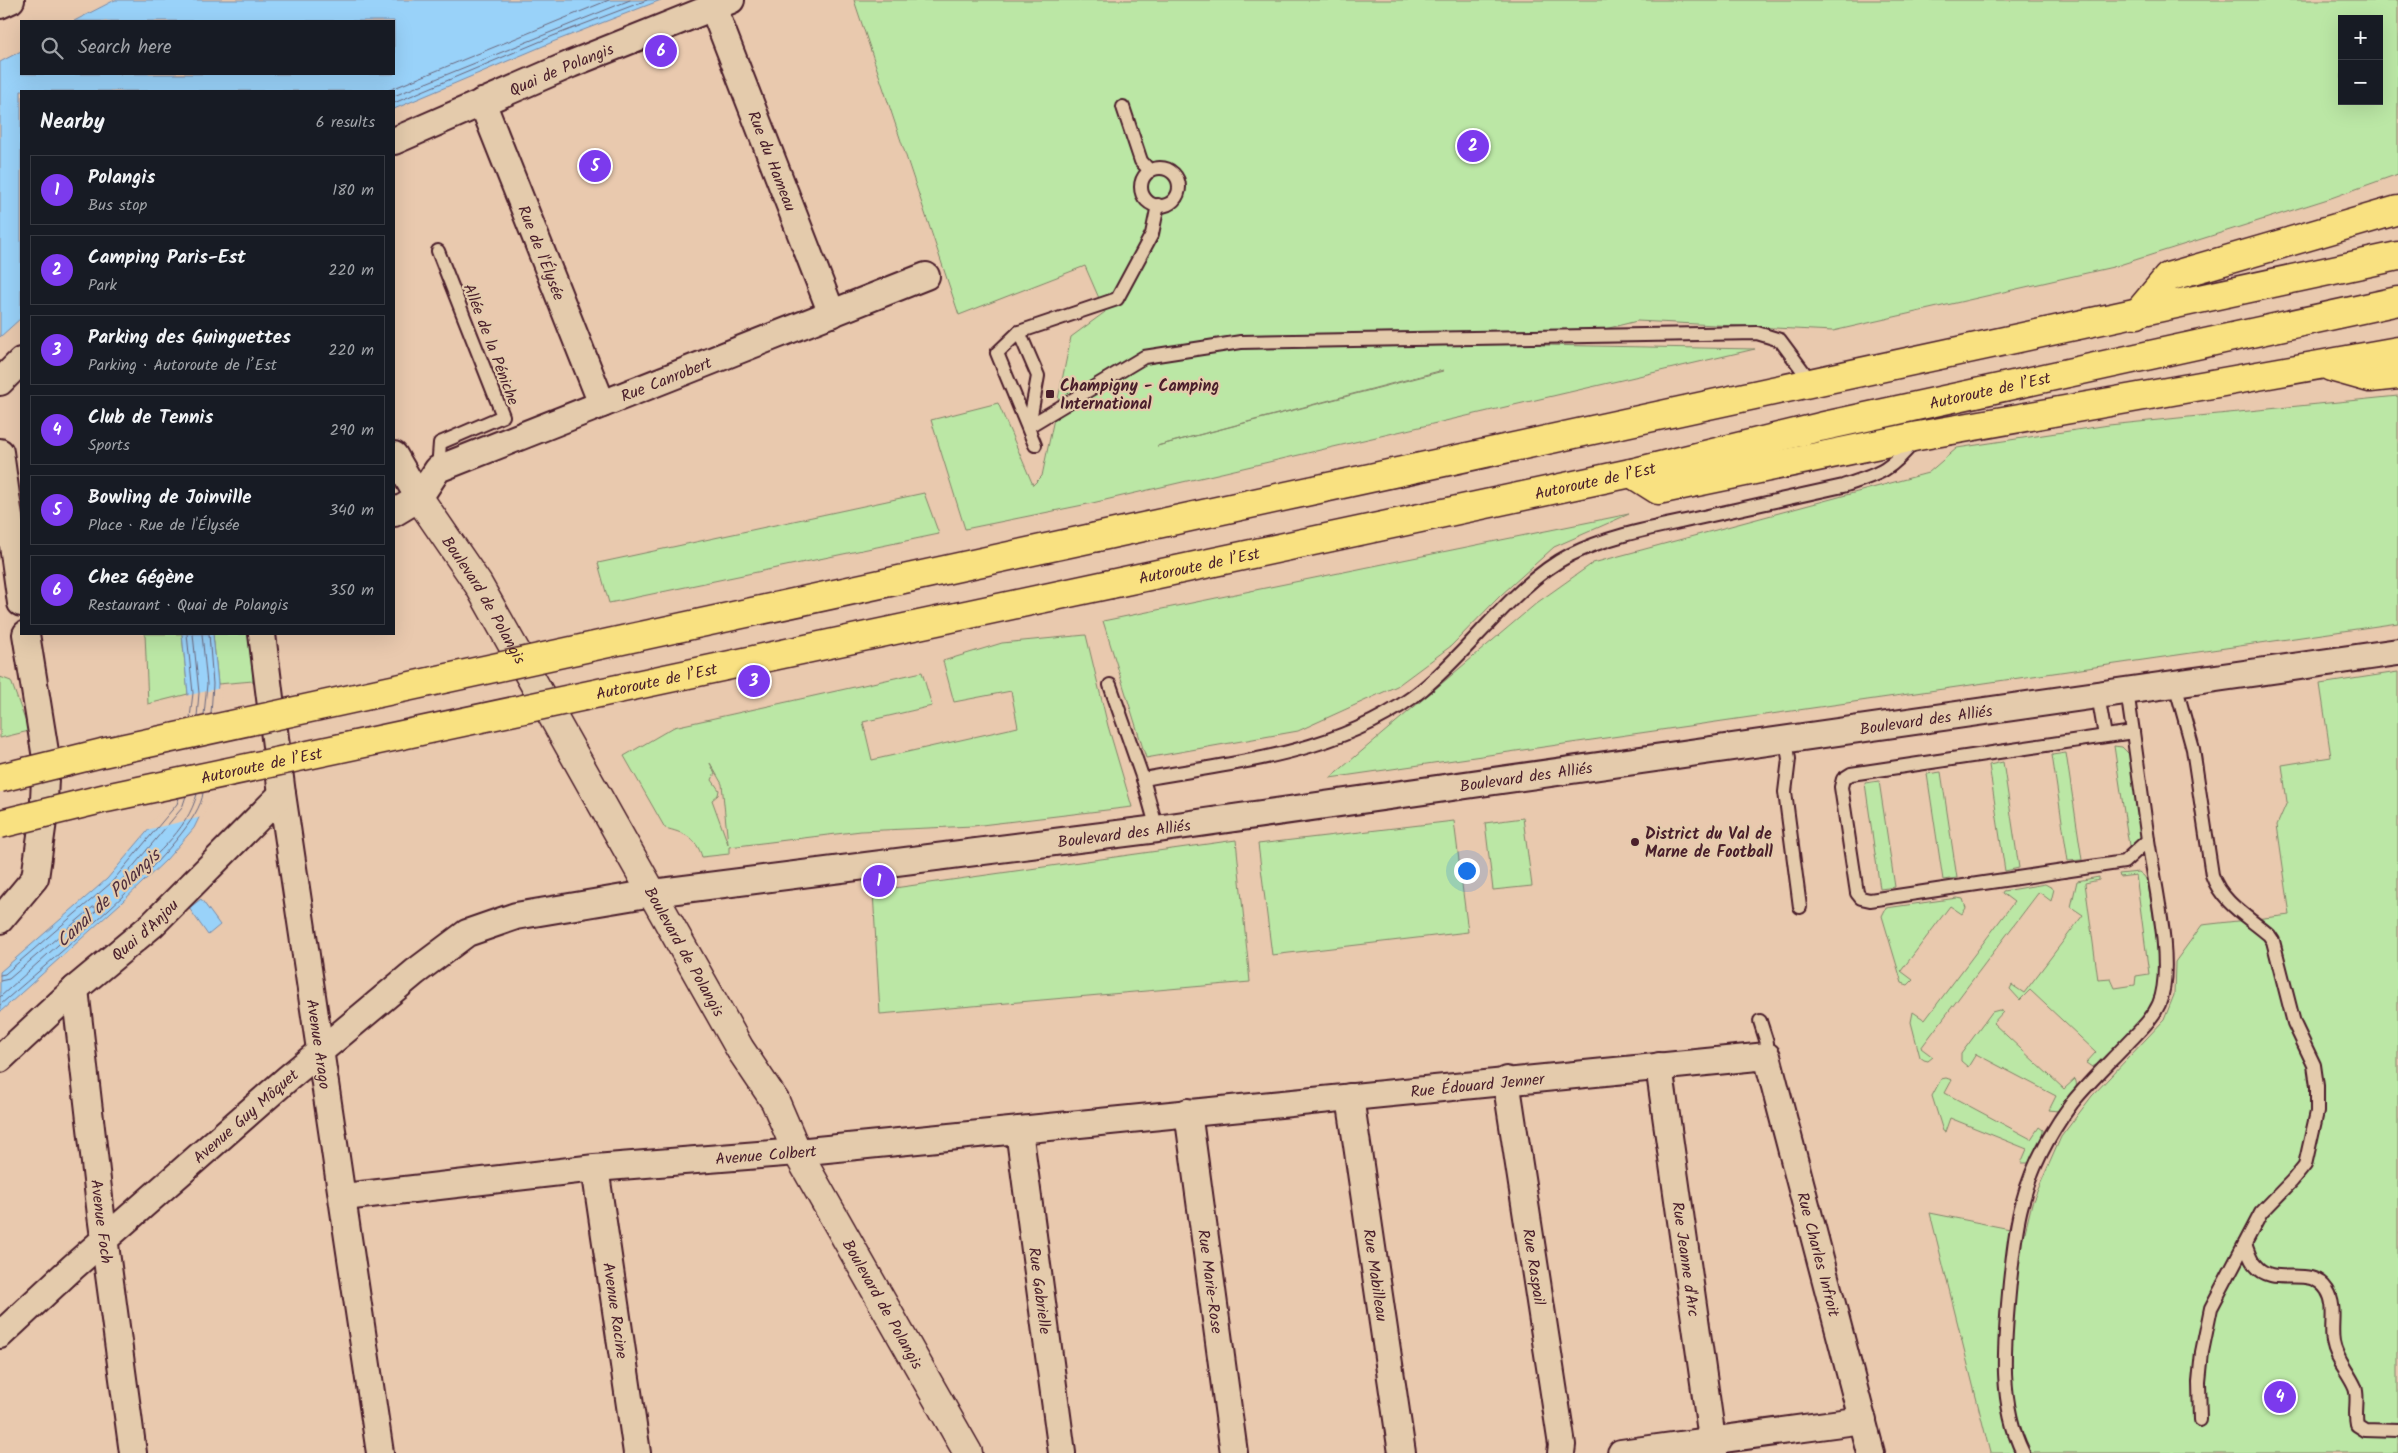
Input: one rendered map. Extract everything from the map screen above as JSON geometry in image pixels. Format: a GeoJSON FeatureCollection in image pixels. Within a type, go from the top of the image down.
{"type":"FeatureCollection","features":[{"type":"Feature","properties":{"kind":"highway"},"geometry":{"type":"LineString","coordinates":[[2137,314],[2168,277],[2398,210]]}},
{"type":"Feature","properties":{"kind":"highway"},"geometry":{"type":"LineString","coordinates":[[0,778],[112,750],[2137,314],[2398,256]]}},
{"type":"Feature","properties":{"kind":"highway","name":"Autoroute de l’Est"},"geometry":{"type":"LineString","coordinates":[[0,824],[116,796],[1631,473],[1820,427],[2398,302]]}},
{"type":"Feature","properties":{"kind":"highway"},"geometry":{"type":"LineString","coordinates":[[1631,473],[1658,490],[1918,436],[2398,352]]}},
{"type":"Feature","properties":{"kind":"highway"},"geometry":{"type":"LineString","coordinates":[[2325,365],[2370,378],[2398,375]]}},
{"type":"Feature","properties":{"kind":"street"},"geometry":{"type":"LineString","coordinates":[[0,5],[11,0]]}},
{"type":"Feature","properties":{"kind":"street","name":"Quai de Polangis"},"geometry":{"type":"LineString","coordinates":[[395,141],[482,102],[722,4]]}},
{"type":"Feature","properties":{"kind":"street","name":"Rue du Hameau"},"geometry":{"type":"LineString","coordinates":[[722,4],[832,314]]}},
{"type":"Feature","properties":{"kind":"street","name":"Rue de l'Élysée"},"geometry":{"type":"LineString","coordinates":[[482,102],[602,404]]}},
{"type":"Feature","properties":{"kind":"street","name":"Rue Canrobert"},"geometry":{"type":"LineString","coordinates":[[438,469],[926,276]]}},
{"type":"Feature","properties":{"kind":"street"},"geometry":{"type":"LineString","coordinates":[[0,382],[20,362]]}},
{"type":"Feature","properties":{"kind":"street"},"geometry":{"type":"LineString","coordinates":[[0,452],[20,596]]}},
{"type":"Feature","properties":{"kind":"street","name":"Boulevard de Polangis"},"geometry":{"type":"LineString","coordinates":[[395,457],[419,498],[478,584],[740,1049],[775,1101],[797,1152],[968,1453]]}},
{"type":"Feature","properties":{"kind":"street"},"geometry":{"type":"LineString","coordinates":[[395,512],[419,498],[438,469]]}},
{"type":"Feature","properties":{"kind":"street"},"geometry":{"type":"LineString","coordinates":[[0,920],[35,878],[43,821],[46,758],[26,635]]}},
{"type":"Feature","properties":{"kind":"street","name":"Avenue Arago"},"geometry":{"type":"LineString","coordinates":[[262,635],[282,794],[344,1197],[380,1453]]}},
{"type":"Feature","properties":{"kind":"street","name":"Boulevard des Alliés"},"geometry":{"type":"LineString","coordinates":[[653,893],[1157,830],[2398,652]]}},
{"type":"Feature","properties":{"kind":"street","name":"Quai d'Anjou"},"geometry":{"type":"LineString","coordinates":[[0,1059],[75,989],[152,925],[282,794]]}},
{"type":"Feature","properties":{"kind":"street","name":"Avenue Guy Môquet"},"geometry":{"type":"LineString","coordinates":[[0,1335],[105,1239],[321,1050],[415,972],[467,933],[516,916],[653,893]]}},
{"type":"Feature","properties":{"kind":"street","name":"Avenue Foch"},"geometry":{"type":"LineString","coordinates":[[75,989],[133,1453]]}},
{"type":"Feature","properties":{"kind":"street","name":"Rue Édouard Jenner"},"geometry":{"type":"LineString","coordinates":[[1188,1112],[1766,1056]]}},
{"type":"Feature","properties":{"kind":"street","name":"Rue Charles Infroit"},"geometry":{"type":"LineString","coordinates":[[1766,1056],[1871,1453]]}},
{"type":"Feature","properties":{"kind":"street","name":"Rue Jeanne d'Arc"},"geometry":{"type":"LineString","coordinates":[[1659,1066],[1713,1447]]}},
{"type":"Feature","properties":{"kind":"street","name":"Rue Raspail"},"geometry":{"type":"LineString","coordinates":[[1506,1080],[1562,1446],[1561,1453]]}},
{"type":"Feature","properties":{"kind":"street","name":"Rue Mabilleau"},"geometry":{"type":"LineString","coordinates":[[1350,1097],[1402,1453]]}},
{"type":"Feature","properties":{"kind":"street","name":"Avenue Colbert"},"geometry":{"type":"LineString","coordinates":[[344,1197],[595,1168],[797,1152],[1188,1112]]}},
{"type":"Feature","properties":{"kind":"street","name":"Rue Marie-Rose"},"geometry":{"type":"LineString","coordinates":[[1188,1112],[1234,1453]]}},
{"type":"Feature","properties":{"kind":"street","name":"Rue Gabrielle"},"geometry":{"type":"LineString","coordinates":[[1019,1130],[1062,1453]]}},
{"type":"Feature","properties":{"kind":"street","name":"Avenue Racine"},"geometry":{"type":"LineString","coordinates":[[595,1168],[637,1453]]}},
{"type":"Feature","properties":{"kind":"street"},"geometry":{"type":"LineString","coordinates":[[1621,1453],[1713,1447],[1863,1420]]}},
{"type":"Feature","properties":{"kind":"lane"},"geometry":{"type":"LineString","coordinates":[[1123,107],[1141,161],[1150,171]]}},
{"type":"Feature","properties":{"kind":"lane"},"geometry":{"type":"LineString","coordinates":[[1161,168],[1170,170],[1176,176],[1179,184],[1174,200],[1158,205],[1147,201],[1142,191],[1142,179],[1150,171],[1161,168]]}},
{"type":"Feature","properties":{"kind":"lane"},"geometry":{"type":"LineString","coordinates":[[1035,445],[1029,426],[997,353],[1019,332],[1117,299],[1152,234],[1158,205]]}},
{"type":"Feature","properties":{"kind":"lane","name":"Allée de la Péniche"},"geometry":{"type":"LineString","coordinates":[[438,251],[503,416],[440,443],[438,469]]}},
{"type":"Feature","properties":{"kind":"lane"},"geometry":{"type":"LineString","coordinates":[[1019,332],[1038,376],[1029,426]]}},
{"type":"Feature","properties":{"kind":"lane"},"geometry":{"type":"LineString","coordinates":[[1029,426],[1144,357],[1242,342],[1757,333],[1780,340],[1812,383]]}},
{"type":"Feature","properties":{"kind":"lane"},"geometry":{"type":"LineString","coordinates":[[1143,779],[1252,760],[1300,749],[1338,737],[1382,716],[1423,690],[1534,580],[1569,556],[1612,539],[1843,486],[1879,474],[1900,460],[1918,436]]}},
{"type":"Feature","properties":{"kind":"lane"},"geometry":{"type":"LineString","coordinates":[[2175,684],[2193,749],[2212,874],[2220,893],[2228,902],[2269,935],[2273,941],[2294,1023],[2314,1066],[2316,1078],[2317,1112],[2305,1165],[2261,1213],[2211,1308],[2206,1322],[2199,1382],[2200,1420]]}},
{"type":"Feature","properties":{"kind":"lane"},"geometry":{"type":"LineString","coordinates":[[1110,685],[1143,779],[1157,830]]}},
{"type":"Feature","properties":{"kind":"lane"},"geometry":{"type":"LineString","coordinates":[[2023,1453],[2008,1402],[2004,1344],[2016,1231],[2030,1178],[2056,1126],[2092,1080],[2150,1020],[2160,1004],[2165,970],[2126,691]]}},
{"type":"Feature","properties":{"kind":"lane"},"geometry":{"type":"LineString","coordinates":[[2098,695],[2105,736]]}},
{"type":"Feature","properties":{"kind":"lane"},"geometry":{"type":"LineString","coordinates":[[2133,732],[1851,774],[1843,778],[1840,787],[1856,893],[1861,898],[1870,900],[2124,862],[2148,840]]}},
{"type":"Feature","properties":{"kind":"lane"},"geometry":{"type":"LineString","coordinates":[[1786,740],[1789,759],[1785,792],[1800,907]]}},
{"type":"Feature","properties":{"kind":"lane"},"geometry":{"type":"LineString","coordinates":[[1760,1022],[1767,1043],[1766,1056]]}},
{"type":"Feature","properties":{"kind":"lane"},"geometry":{"type":"LineString","coordinates":[[2245,1244],[2254,1264],[2262,1272],[2270,1276],[2308,1276],[2327,1289],[2332,1302],[2332,1341],[2337,1359],[2355,1388],[2357,1425],[2365,1430],[2398,1431]]}},
{"type":"Feature","properties":{"kind":"green space"},"geometry":{"type":"Polygon","coordinates":[[[854,0],[2398,0],[2398,174],[2331,198],[2113,267],[1833,331],[1637,321],[1541,345],[1755,349],[1088,504],[965,529],[931,420],[998,403],[1033,485],[1042,476],[1071,337],[1105,312],[1085,266],[959,315],[854,0]],[[1443,370],[1157,446],[1443,371],[1443,370]]]}},
{"type":"Feature","properties":{"kind":"green space"},"geometry":{"type":"Polygon","coordinates":[[[2398,396],[2398,623],[1330,778],[1538,602],[1593,563],[1928,473],[1957,448],[2109,425],[2398,396]]]}},
{"type":"Feature","properties":{"kind":"green space"},"geometry":{"type":"Polygon","coordinates":[[[924,493],[939,534],[609,603],[598,563],[924,493]]]}},
{"type":"Feature","properties":{"kind":"green space"},"geometry":{"type":"Polygon","coordinates":[[[1629,514],[1554,547],[1501,595],[1451,646],[1397,686],[1298,731],[1146,758],[1103,621],[1629,514]]]}},
{"type":"Feature","properties":{"kind":"green space"},"geometry":{"type":"Polygon","coordinates":[[[145,635],[182,635],[188,694],[148,704],[145,635]]]}},
{"type":"Feature","properties":{"kind":"green space"},"geometry":{"type":"Polygon","coordinates":[[[213,635],[252,635],[253,681],[218,684],[213,635]]]}},
{"type":"Feature","properties":{"kind":"green space"},"geometry":{"type":"Polygon","coordinates":[[[1086,635],[1108,726],[1132,807],[973,826],[861,831],[729,847],[729,854],[702,857],[693,840],[665,828],[624,756],[674,727],[922,672],[932,706],[863,722],[872,760],[1018,727],[1011,691],[954,702],[943,661],[1002,643],[1086,635]],[[710,763],[715,773],[712,780],[719,790],[718,795],[712,800],[728,844],[722,784],[710,763]]]}},
{"type":"Feature","properties":{"kind":"green space"},"geometry":{"type":"Polygon","coordinates":[[[2398,672],[2398,1453],[1990,1453],[1930,1213],[2025,1232],[2032,1203],[2061,1137],[2092,1096],[2164,1020],[2174,995],[2175,962],[2202,925],[2290,915],[2277,825],[2287,802],[2282,765],[2331,757],[2320,684],[2398,672]]]}},
{"type":"Feature","properties":{"kind":"green space"},"geometry":{"type":"Polygon","coordinates":[[[0,677],[11,681],[29,731],[0,738],[0,677]]]}},
{"type":"Feature","properties":{"kind":"green space"},"geometry":{"type":"Polygon","coordinates":[[[2114,746],[2122,747],[2130,755],[2141,828],[2141,840],[2130,852],[2114,746]]]}},
{"type":"Feature","properties":{"kind":"green space"},"geometry":{"type":"Polygon","coordinates":[[[2066,753],[2082,860],[2068,861],[2052,755],[2066,753]]]}},
{"type":"Feature","properties":{"kind":"green space"},"geometry":{"type":"Polygon","coordinates":[[[2003,762],[2019,868],[2005,871],[1989,765],[2003,762]]]}},
{"type":"Feature","properties":{"kind":"green space"},"geometry":{"type":"Polygon","coordinates":[[[1941,772],[1957,878],[1943,880],[1927,774],[1941,772]]]}},
{"type":"Feature","properties":{"kind":"green space"},"geometry":{"type":"Polygon","coordinates":[[[1879,781],[1895,887],[1880,889],[1865,783],[1879,781]]]}},
{"type":"Feature","properties":{"kind":"green space"},"geometry":{"type":"Polygon","coordinates":[[[1523,818],[1532,886],[1493,890],[1485,823],[1523,818]]]}},
{"type":"Feature","properties":{"kind":"green space"},"geometry":{"type":"Polygon","coordinates":[[[1454,821],[1468,932],[1272,955],[1258,844],[1454,821]]]}},
{"type":"Feature","properties":{"kind":"green space"},"geometry":{"type":"Polygon","coordinates":[[[1236,840],[1250,982],[880,1014],[873,891],[1236,840]]]}},
{"type":"Feature","properties":{"kind":"green space"},"geometry":{"type":"Polygon","coordinates":[[[2139,872],[2148,883],[2157,944],[2159,975],[2157,989],[2150,1010],[2137,1028],[2098,1064],[2092,1067],[2086,1063],[2096,1052],[2030,990],[2020,1000],[2010,989],[2012,985],[2024,993],[2083,915],[2071,907],[2077,881],[2099,877],[2099,880],[2085,883],[2098,980],[2111,979],[2115,988],[2135,985],[2136,976],[2149,974],[2136,875],[2120,877],[2119,874],[2139,872]]]}},
{"type":"Feature","properties":{"kind":"green space"},"geometry":{"type":"Polygon","coordinates":[[[2045,884],[2054,889],[2051,901],[2039,892],[1921,1048],[1933,1057],[1928,1061],[1924,1060],[1920,1057],[1911,1022],[1913,1012],[1925,1020],[2014,902],[2002,893],[2003,891],[2045,884]]]}},
{"type":"Feature","properties":{"kind":"green space"},"geometry":{"type":"Polygon","coordinates":[[[1957,898],[1963,899],[1966,908],[1962,914],[1950,906],[1901,971],[1913,980],[1908,985],[1902,983],[1882,916],[1886,908],[1957,898]]]}},
{"type":"Feature","properties":{"kind":"green space"},"geometry":{"type":"Polygon","coordinates":[[[1999,1010],[2003,1012],[1993,1023],[2064,1089],[2075,1079],[2076,1088],[2074,1092],[2058,1111],[2049,1110],[2056,1096],[1976,1054],[1968,1067],[1961,1061],[1961,1054],[1992,1012],[1999,1010]]]}},
{"type":"Feature","properties":{"kind":"green space"},"geometry":{"type":"Polygon","coordinates":[[[1941,1079],[1952,1080],[1945,1093],[2031,1139],[2039,1127],[2043,1130],[2043,1137],[2030,1163],[2021,1163],[2027,1149],[1950,1118],[1945,1132],[1943,1131],[1932,1096],[1941,1079]]]}},
{"type":"Feature","properties":{"kind":"water"},"geometry":{"type":"Polygon","coordinates":[[[115,0],[661,0],[555,41],[395,109],[395,90],[20,90],[20,319],[0,337],[0,62],[20,52],[20,75],[395,75],[395,20],[76,20],[115,0]]]}},
{"type":"Feature","properties":{"kind":"water","name":"Canal de Polangis"},"geometry":{"type":"Polygon","coordinates":[[[182,635],[213,635],[218,684],[208,799],[194,828],[166,860],[121,903],[0,1012],[0,972],[107,879],[173,801],[188,694],[182,635]]]}},
{"type":"Feature","properties":{"kind":"water"},"geometry":{"type":"Polygon","coordinates":[[[201,899],[220,925],[208,935],[189,908],[201,899]]]}},
{"type":"Feature","properties":{"kind":"pier"},"geometry":{"type":"Polygon","coordinates":[[[221,688],[210,800],[202,817],[146,830],[171,800],[185,696],[221,688]]]}},
{"type":"Feature","properties":{"kind":"place","name":"Chez Gégène"},"geometry":{"type":"Point","coordinates":[661,51]}},
{"type":"Feature","properties":{"kind":"place","name":"Camping Paris-Est"},"geometry":{"type":"Point","coordinates":[1473,146]}},
{"type":"Feature","properties":{"kind":"place","name":"Bowling de Joinville"},"geometry":{"type":"Point","coordinates":[595,166]}},
{"type":"Feature","properties":{"kind":"place","name":"Champigny - Camping International"},"geometry":{"type":"Point","coordinates":[1050,394]}},
{"type":"Feature","properties":{"kind":"place","name":"Parking des Guinguettes"},"geometry":{"type":"Point","coordinates":[754,681]}},
{"type":"Feature","properties":{"kind":"place","name":"District du Val de Marne de Football"},"geometry":{"type":"Point","coordinates":[1635,842]}},
{"type":"Feature","properties":{"kind":"place","name":"Polangis"},"geometry":{"type":"Point","coordinates":[879,881]}},
{"type":"Feature","properties":{"kind":"place","name":"Club de Tennis"},"geometry":{"type":"Point","coordinates":[2280,1397]}}]}
